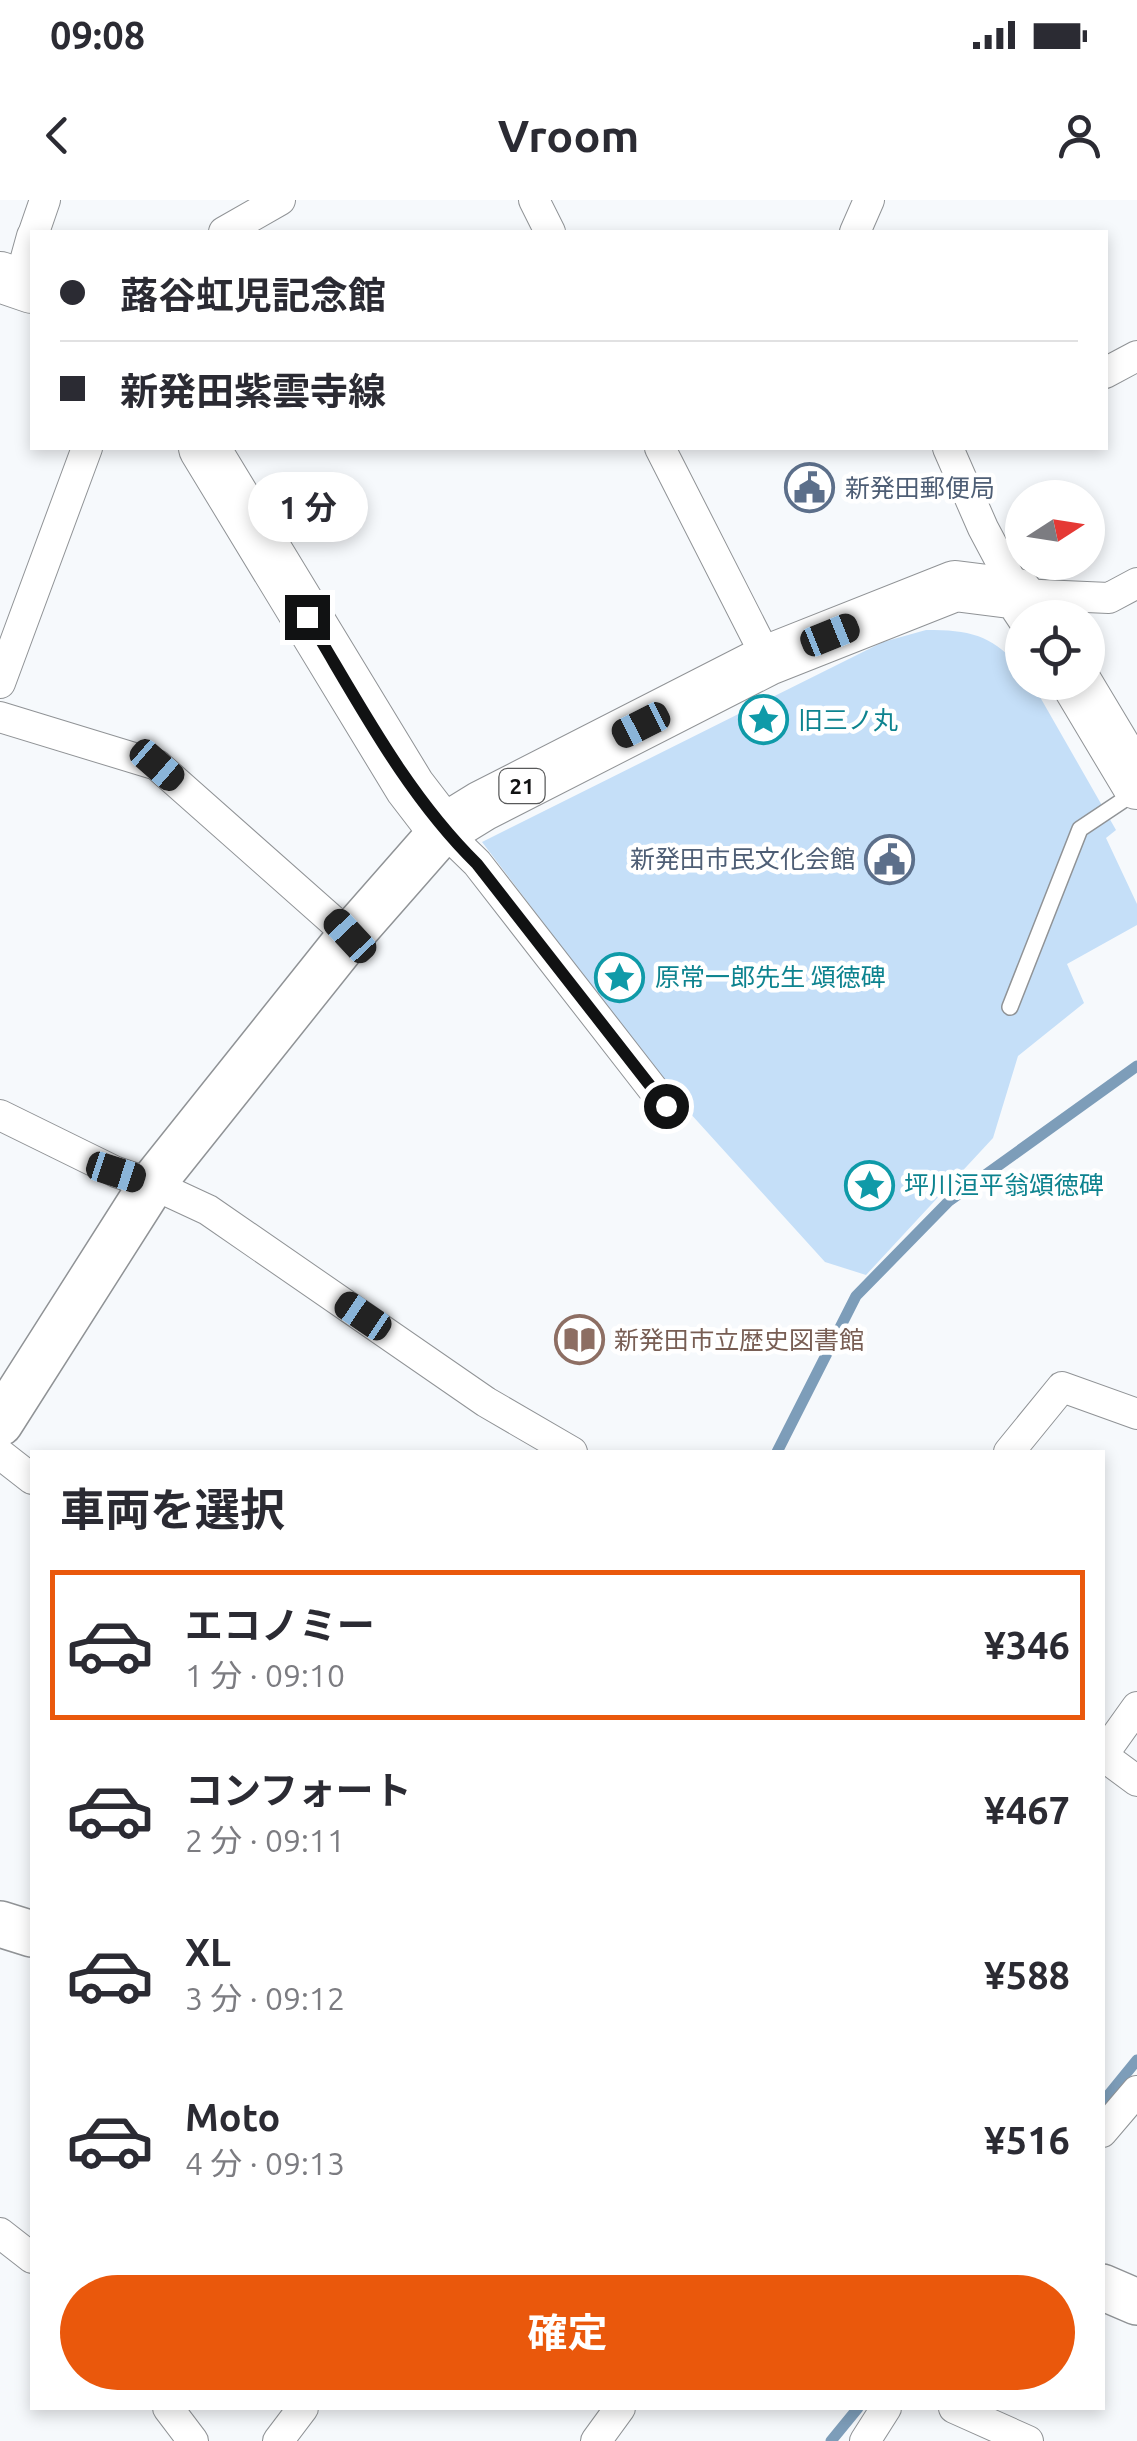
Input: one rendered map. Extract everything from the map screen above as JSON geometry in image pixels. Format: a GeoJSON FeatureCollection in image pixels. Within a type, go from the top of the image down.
{"type":"FeatureCollection","features":[{"type":"Feature","properties":{"kind":"main road"},"geometry":{"type":"LineString","coordinates":[[205,450],[410,787],[443,830]]}},
{"type":"Feature","properties":{"kind":"main road","name":"21"},"geometry":{"type":"LineString","coordinates":[[443,830],[482,806],[768,660],[954,586],[1005,600]]}},
{"type":"Feature","properties":{"kind":"main road"},"geometry":{"type":"LineString","coordinates":[[1086,700],[1137,788]]}},
{"type":"Feature","properties":{"kind":"street"},"geometry":{"type":"LineString","coordinates":[[36,230],[46,200]]}},
{"type":"Feature","properties":{"kind":"street"},"geometry":{"type":"LineString","coordinates":[[228,230],[280,200]]}},
{"type":"Feature","properties":{"kind":"street"},"geometry":{"type":"LineString","coordinates":[[534,200],[549,230]]}},
{"type":"Feature","properties":{"kind":"street"},"geometry":{"type":"LineString","coordinates":[[856,230],[869,200]]}},
{"type":"Feature","properties":{"kind":"street"},"geometry":{"type":"LineString","coordinates":[[1108,371],[1137,356]]}},
{"type":"Feature","properties":{"kind":"street"},"geometry":{"type":"LineString","coordinates":[[0,683],[86,450]]}},
{"type":"Feature","properties":{"kind":"street"},"geometry":{"type":"LineString","coordinates":[[661,450],[768,660]]}},
{"type":"Feature","properties":{"kind":"street"},"geometry":{"type":"LineString","coordinates":[[955,450],[983,528],[1023,600]]}},
{"type":"Feature","properties":{"kind":"street"},"geometry":{"type":"LineString","coordinates":[[1088,600],[1109,598],[1137,583]]}},
{"type":"Feature","properties":{"kind":"street"},"geometry":{"type":"LineString","coordinates":[[0,717],[157,765],[350,936]]}},
{"type":"Feature","properties":{"kind":"street"},"geometry":{"type":"LineString","coordinates":[[0,1423],[152,1184],[350,936],[443,830],[477,864],[666,1106]]}},
{"type":"Feature","properties":{"kind":"street"},"geometry":{"type":"LineString","coordinates":[[0,1115],[116,1172],[208,1210],[486,1402],[569,1450]]}},
{"type":"Feature","properties":{"kind":"street"},"geometry":{"type":"LineString","coordinates":[[1010,1450],[1062,1387],[1137,1414]]}},
{"type":"Feature","properties":{"kind":"street"},"geometry":{"type":"LineString","coordinates":[[0,1454],[30,1478]]}},
{"type":"Feature","properties":{"kind":"street"},"geometry":{"type":"LineString","coordinates":[[1105,1752],[1137,1707]]}},
{"type":"Feature","properties":{"kind":"street"},"geometry":{"type":"LineString","coordinates":[[1105,1757],[1137,1781]]}},
{"type":"Feature","properties":{"kind":"street"},"geometry":{"type":"LineString","coordinates":[[0,1924],[30,1933]]}},
{"type":"Feature","properties":{"kind":"street"},"geometry":{"type":"LineString","coordinates":[[1105,2128],[1137,2091]]}},
{"type":"Feature","properties":{"kind":"street"},"geometry":{"type":"LineString","coordinates":[[0,2233],[30,2256]]}},
{"type":"Feature","properties":{"kind":"street"},"geometry":{"type":"LineString","coordinates":[[1105,2288],[1137,2302]]}},
{"type":"Feature","properties":{"kind":"street"},"geometry":{"type":"LineString","coordinates":[[170,2410],[193,2441]]}},
{"type":"Feature","properties":{"kind":"street"},"geometry":{"type":"LineString","coordinates":[[278,2441],[301,2410]]}},
{"type":"Feature","properties":{"kind":"street"},"geometry":{"type":"LineString","coordinates":[[596,2441],[619,2410]]}},
{"type":"Feature","properties":{"kind":"street"},"geometry":{"type":"LineString","coordinates":[[864,2441],[885,2410]]}},
{"type":"Feature","properties":{"kind":"street"},"geometry":{"type":"LineString","coordinates":[[958,2410],[1028,2441]]}},
{"type":"Feature","properties":{"kind":"lane"},"geometry":{"type":"LineString","coordinates":[[1010,1007],[1080,829],[1137,788]]}},
{"type":"Feature","properties":{"kind":"shaded area"},"geometry":{"type":"Polygon","coordinates":[[[926,630],[956,631],[980,637],[1005,654],[1005,700],[1042,700],[1116,830],[1106,838],[1137,904],[1137,925],[1067,964],[1084,1003],[1018,1056],[993,1138],[866,1275],[825,1262],[679,1101],[482,842],[883,642],[926,630]]]}},
{"type":"Feature","properties":{"kind":"waterway"},"geometry":{"type":"LineString","coordinates":[[778,1450],[856,1296],[949,1201],[1137,1066]]}},
{"type":"Feature","properties":{"kind":"waterway"},"geometry":{"type":"LineString","coordinates":[[1105,2099],[1137,2060]]}},
{"type":"Feature","properties":{"kind":"waterway"},"geometry":{"type":"LineString","coordinates":[[831,2441],[856,2410]]}},
{"type":"Feature","properties":{"kind":"place","name":"新発田郵便局"},"geometry":{"type":"Point","coordinates":[810,488]}},
{"type":"Feature","properties":{"kind":"place","name":"旧三ノ丸"},"geometry":{"type":"Point","coordinates":[763,720]}},
{"type":"Feature","properties":{"kind":"place","name":"新発田市民文化会館"},"geometry":{"type":"Point","coordinates":[890,859]}},
{"type":"Feature","properties":{"kind":"place","name":"原常一郎先生 頌徳碑"},"geometry":{"type":"Point","coordinates":[620,977]}},
{"type":"Feature","properties":{"kind":"place","name":"坪川洹平翁頌徳碑"},"geometry":{"type":"Point","coordinates":[869,1185]}},
{"type":"Feature","properties":{"kind":"place","name":"新発田市立歴史図書館"},"geometry":{"type":"Point","coordinates":[579,1340]}},
{"type":"Feature","properties":{"kind":"route"},"geometry":{"type":"LineString","coordinates":[[307,617],[410,787],[443,830],[477,864],[666,1106]]}}]}
